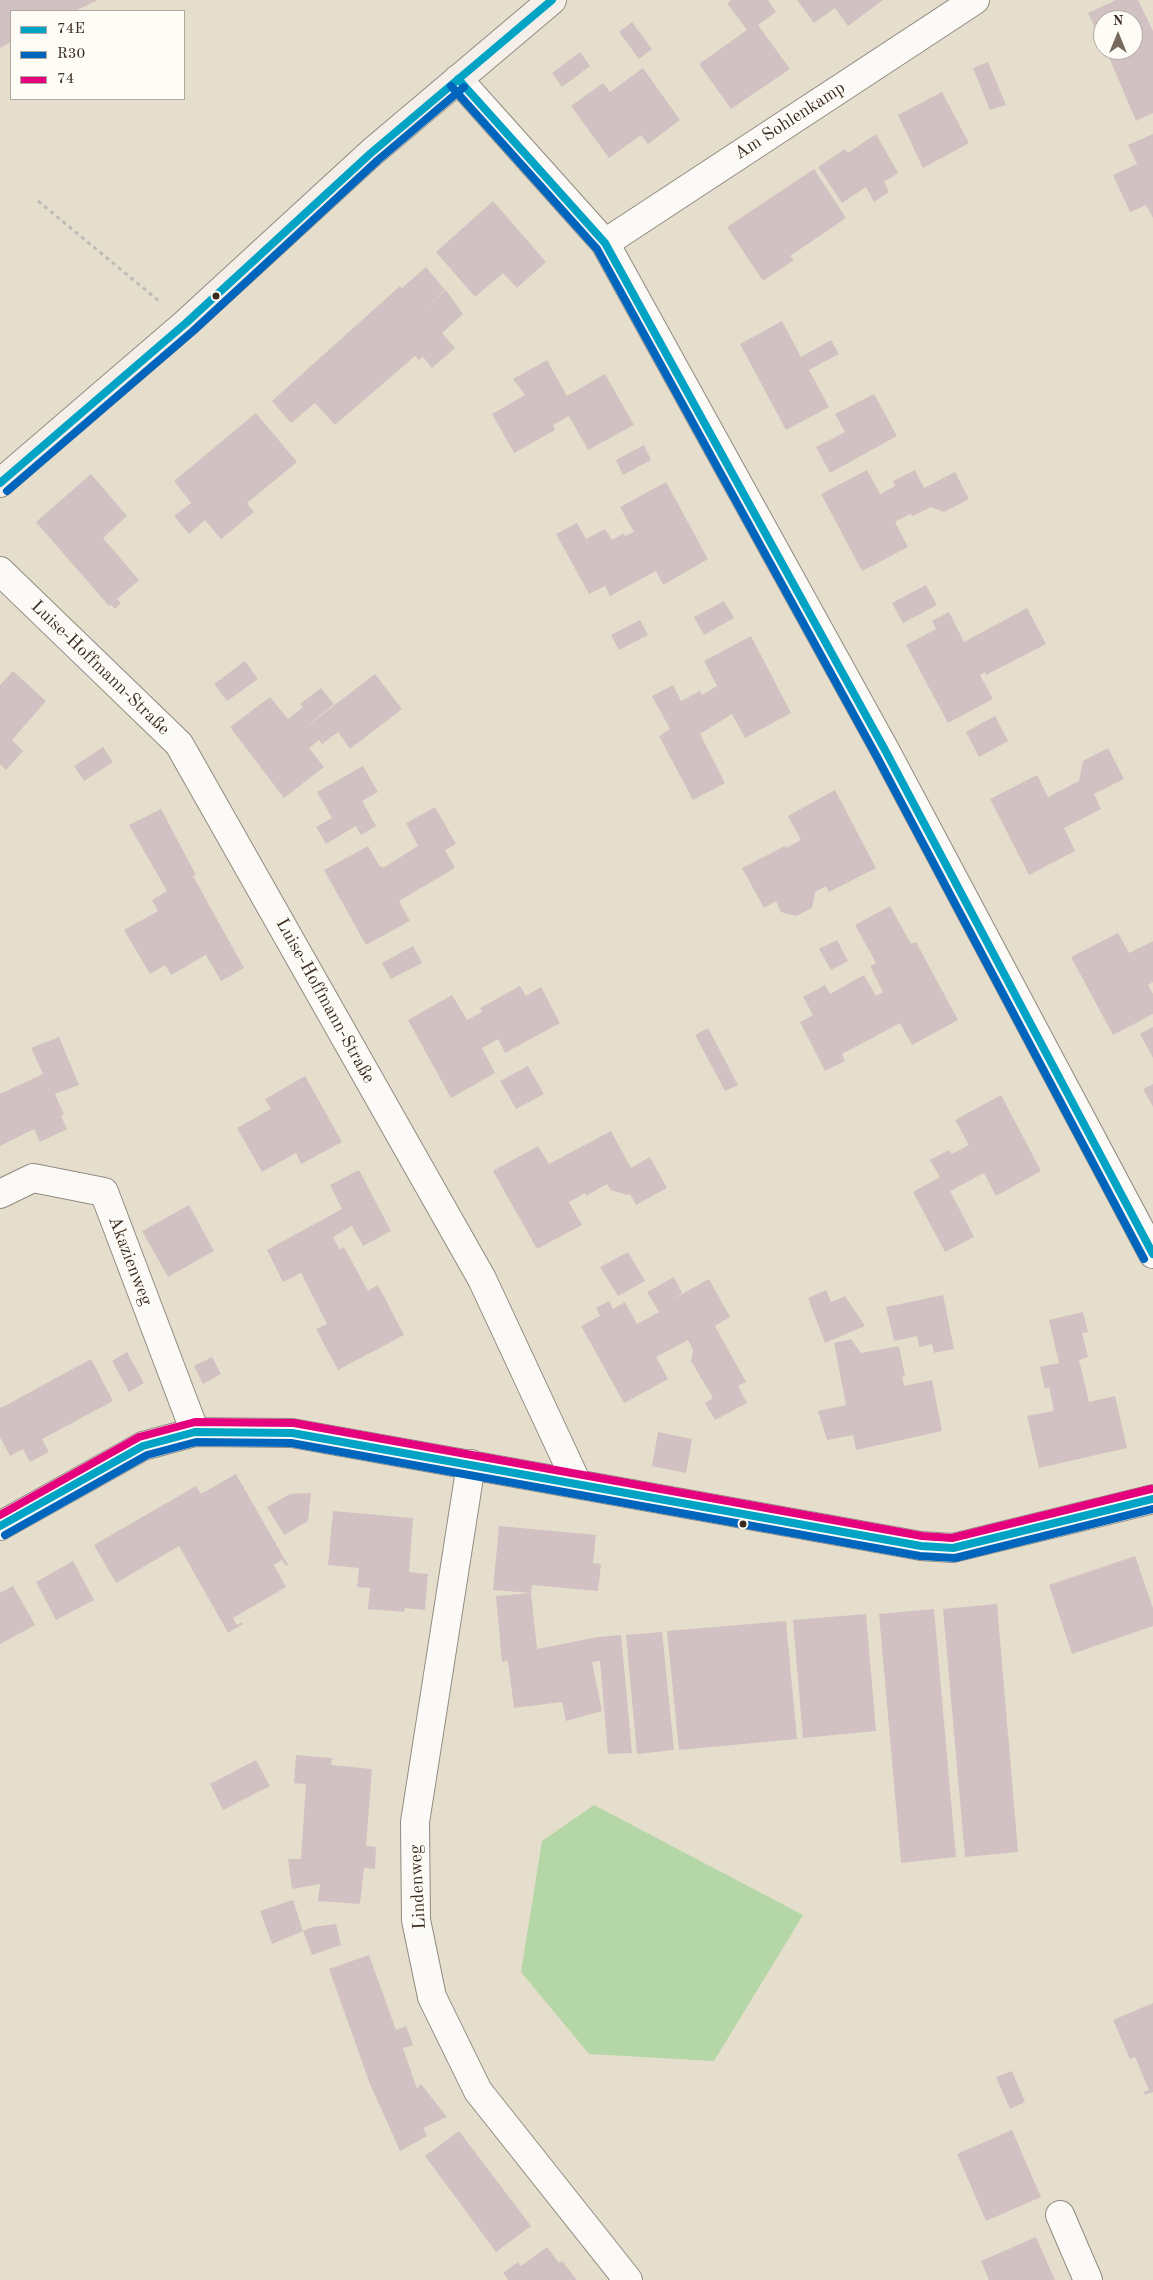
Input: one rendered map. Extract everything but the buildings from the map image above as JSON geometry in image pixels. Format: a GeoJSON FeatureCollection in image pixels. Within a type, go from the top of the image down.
{"type":"FeatureCollection","features":[{"type":"Feature","properties":{"kind":"main road"},"geometry":{"type":"LineString","coordinates":[[0,483],[186,323],[371,153],[552,0]]}},
{"type":"Feature","properties":{"kind":"street","name":"Am Sohlenkamp"},"geometry":{"type":"LineString","coordinates":[[605,243],[975,0]]}},
{"type":"Feature","properties":{"kind":"street"},"geometry":{"type":"LineString","coordinates":[[458,78],[605,243],[885,750],[1153,1254]]}},
{"type":"Feature","properties":{"kind":"street","name":"Luise-Hoffmann-Straße"},"geometry":{"type":"LineString","coordinates":[[0,571],[179,744],[482,1279],[577,1483]]}},
{"type":"Feature","properties":{"kind":"street","name":"Akazienweg"},"geometry":{"type":"LineString","coordinates":[[0,1194],[33,1178],[104,1192],[195,1432]]}},
{"type":"Feature","properties":{"kind":"street"},"geometry":{"type":"LineString","coordinates":[[0,1526],[143,1446],[195,1432],[292,1433],[921,1546],[953,1548],[1153,1500]]}},
{"type":"Feature","properties":{"kind":"street","name":"Lindenweg"},"geometry":{"type":"LineString","coordinates":[[471,1464],[415,1822],[416,1920],[432,1997],[478,2091],[628,2280]]}},
{"type":"Feature","properties":{"kind":"street"},"geometry":{"type":"LineString","coordinates":[[1060,2215],[1088,2280]]}},
{"type":"Feature","properties":{"kind":"path"},"geometry":{"type":"LineString","coordinates":[[38,201],[186,323]]}},
{"type":"Feature","properties":{"kind":"green space"},"geometry":{"type":"Polygon","coordinates":[[[594,1805],[803,1915],[714,2061],[589,2054],[521,1972],[542,1841],[594,1805]]]}},
{"type":"Feature","properties":{"kind":"transit line","name":"74E"},"geometry":{"type":"LineString","coordinates":[[0,483],[186,323],[371,153],[552,0]]}},
{"type":"Feature","properties":{"kind":"transit line","name":"74E"},"geometry":{"type":"LineString","coordinates":[[458,79],[605,243],[885,750],[1153,1254]]}},
{"type":"Feature","properties":{"kind":"transit line","name":"R30"},"geometry":{"type":"LineString","coordinates":[[451,86],[597,249],[876,755],[1144,1259]]}},
{"type":"Feature","properties":{"kind":"transit line","name":"R30"},"geometry":{"type":"LineString","coordinates":[[7,491],[193,331],[378,160],[464,87]]}},
{"type":"Feature","properties":{"kind":"transit line","name":"74"},"geometry":{"type":"LineString","coordinates":[[0,1515],[139,1437],[195,1422],[294,1423],[922,1536],[952,1538],[1151,1489]]}},
{"type":"Feature","properties":{"kind":"transit line","name":"74E"},"geometry":{"type":"LineString","coordinates":[[0,1526],[143,1446],[195,1432],[292,1433],[921,1546],[953,1548],[1153,1499]]}},
{"type":"Feature","properties":{"kind":"transit line","name":"R30"},"geometry":{"type":"LineString","coordinates":[[5,1535],[147,1455],[196,1442],[291,1443],[920,1556],[955,1558],[1153,1509]]}}]}
